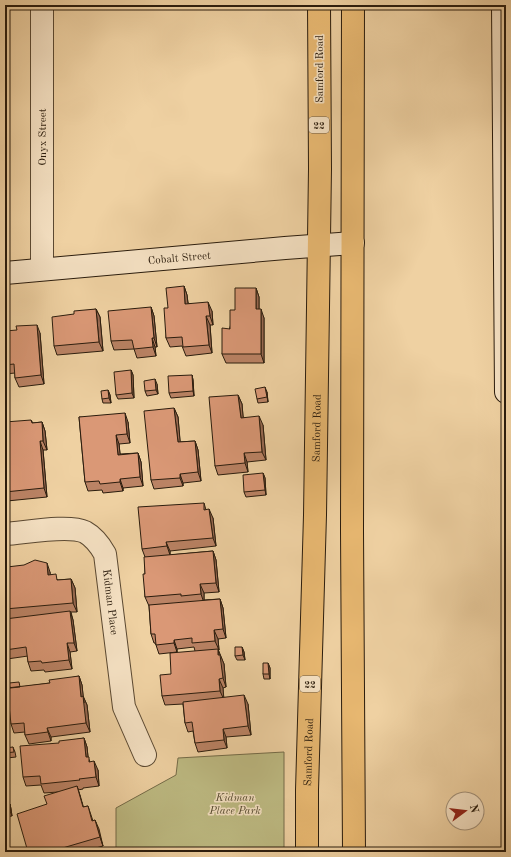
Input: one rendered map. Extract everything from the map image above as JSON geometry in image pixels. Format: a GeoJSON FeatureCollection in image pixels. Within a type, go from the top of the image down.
{"type":"FeatureCollection","features":[{"type":"Feature","properties":{"kind":"main road","name":"Samford Road"},"geometry":{"type":"LineString","coordinates":[[307,852],[307,790],[314,558],[319,5]]}},
{"type":"Feature","properties":{"kind":"main road"},"geometry":{"type":"LineString","coordinates":[[353,5],[352,531],[354,852]]}},
{"type":"Feature","properties":{"kind":"street","name":"Onyx Street"},"geometry":{"type":"LineString","coordinates":[[42,5],[42,269]]}},
{"type":"Feature","properties":{"kind":"street"},"geometry":{"type":"LineString","coordinates":[[503,5],[506,392]]}},
{"type":"Feature","properties":{"kind":"street","name":"Cobalt Street"},"geometry":{"type":"LineString","coordinates":[[5,273],[353,243]]}},
{"type":"Feature","properties":{"kind":"street","name":"Kidman Place"},"geometry":{"type":"LineString","coordinates":[[5,534],[75,529],[85,532],[93,537],[100,545],[105,554],[124,707],[145,755]]}},
{"type":"Feature","properties":{"kind":"green space","name":"Kidman Place Park"},"geometry":{"type":"Polygon","coordinates":[[[284,752],[284,852],[104,852],[116,848],[116,808],[176,775],[178,758],[284,752]]]}},
{"type":"Feature","properties":{"kind":"building"},"geometry":{"type":"Polygon","coordinates":[[[184,286],[185,304],[208,302],[210,316],[206,316],[209,345],[183,347],[182,337],[166,338],[164,308],[168,308],[166,288],[184,286]]]}},
{"type":"Feature","properties":{"kind":"building"},"geometry":{"type":"Polygon","coordinates":[[[235,288],[256,288],[256,309],[261,309],[261,354],[222,354],[222,328],[230,329],[230,310],[235,310],[235,288]]]}},
{"type":"Feature","properties":{"kind":"building"},"geometry":{"type":"Polygon","coordinates":[[[151,307],[154,338],[152,338],[153,347],[134,349],[132,340],[111,341],[108,311],[151,307]]]}},
{"type":"Feature","properties":{"kind":"building"},"geometry":{"type":"Polygon","coordinates":[[[96,309],[99,342],[54,346],[52,317],[74,314],[74,311],[96,309]]]}},
{"type":"Feature","properties":{"kind":"building"},"geometry":{"type":"Polygon","coordinates":[[[37,325],[41,375],[15,378],[14,364],[5,365],[5,331],[17,330],[16,326],[37,325]]]}},
{"type":"Feature","properties":{"kind":"building"},"geometry":{"type":"Polygon","coordinates":[[[131,370],[132,393],[116,395],[114,372],[131,370]]]}},
{"type":"Feature","properties":{"kind":"building"},"geometry":{"type":"Polygon","coordinates":[[[192,375],[193,391],[169,393],[168,376],[192,375]]]}},
{"type":"Feature","properties":{"kind":"building"},"geometry":{"type":"Polygon","coordinates":[[[155,379],[156,390],[145,391],[144,381],[155,379]]]}},
{"type":"Feature","properties":{"kind":"building"},"geometry":{"type":"Polygon","coordinates":[[[265,387],[267,397],[257,399],[255,389],[265,387]]]}},
{"type":"Feature","properties":{"kind":"building"},"geometry":{"type":"Polygon","coordinates":[[[108,390],[109,398],[102,399],[101,391],[108,390]]]}},
{"type":"Feature","properties":{"kind":"building"},"geometry":{"type":"Polygon","coordinates":[[[238,395],[241,418],[259,416],[262,452],[244,453],[245,463],[215,466],[209,397],[238,395]]]}},
{"type":"Feature","properties":{"kind":"building"},"geometry":{"type":"Polygon","coordinates":[[[174,408],[178,442],[195,441],[198,472],[180,474],[180,478],[151,480],[144,411],[174,408]]]}},
{"type":"Feature","properties":{"kind":"building"},"geometry":{"type":"Polygon","coordinates":[[[125,413],[127,434],[116,435],[118,455],[138,453],[140,477],[120,479],[120,482],[100,484],[99,481],[85,482],[79,417],[125,413]]]}},
{"type":"Feature","properties":{"kind":"building"},"geometry":{"type":"Polygon","coordinates":[[[31,420],[32,423],[42,422],[43,441],[40,441],[44,488],[5,492],[5,422],[31,420]]]}},
{"type":"Feature","properties":{"kind":"building"},"geometry":{"type":"Polygon","coordinates":[[[263,473],[265,490],[244,492],[243,475],[263,473]]]}},
{"type":"Feature","properties":{"kind":"building"},"geometry":{"type":"Polygon","coordinates":[[[204,503],[204,510],[209,509],[213,538],[166,542],[167,546],[142,549],[138,507],[204,503]]]}},
{"type":"Feature","properties":{"kind":"building"},"geometry":{"type":"Polygon","coordinates":[[[213,551],[216,583],[200,584],[201,594],[145,597],[143,574],[145,574],[144,557],[213,551]]]}},
{"type":"Feature","properties":{"kind":"building"},"geometry":{"type":"Polygon","coordinates":[[[35,560],[47,563],[48,575],[56,574],[57,580],[71,579],[73,603],[5,609],[5,578],[8,578],[7,567],[24,565],[35,560]]]}},
{"type":"Feature","properties":{"kind":"building"},"geometry":{"type":"Polygon","coordinates":[[[220,599],[223,629],[214,630],[215,641],[192,643],[192,638],[174,640],[174,643],[156,645],[155,634],[151,634],[149,605],[220,599]]]}},
{"type":"Feature","properties":{"kind":"building"},"geometry":{"type":"Polygon","coordinates":[[[70,611],[74,643],[67,643],[69,660],[42,663],[41,661],[28,662],[26,647],[5,650],[5,619],[70,611]]]}},
{"type":"Feature","properties":{"kind":"building"},"geometry":{"type":"Polygon","coordinates":[[[235,647],[242,647],[243,655],[235,656],[235,647]]]}},
{"type":"Feature","properties":{"kind":"building"},"geometry":{"type":"Polygon","coordinates":[[[218,649],[223,678],[219,679],[220,691],[162,696],[160,675],[171,674],[170,653],[218,649]]]}},
{"type":"Feature","properties":{"kind":"building"},"geometry":{"type":"Polygon","coordinates":[[[263,663],[268,663],[269,674],[263,674],[263,663]]]}},
{"type":"Feature","properties":{"kind":"building"},"geometry":{"type":"Polygon","coordinates":[[[79,676],[86,723],[47,728],[48,732],[25,735],[24,723],[11,724],[7,688],[50,683],[49,680],[79,676]]]}},
{"type":"Feature","properties":{"kind":"building"},"geometry":{"type":"Polygon","coordinates":[[[19,682],[20,687],[10,688],[9,683],[19,682]]]}},
{"type":"Feature","properties":{"kind":"building"},"geometry":{"type":"Polygon","coordinates":[[[244,695],[248,726],[223,729],[224,740],[195,743],[192,722],[185,723],[183,702],[244,695]]]}},
{"type":"Feature","properties":{"kind":"building"},"geometry":{"type":"Polygon","coordinates":[[[84,738],[86,757],[89,757],[89,762],[94,761],[96,777],[41,784],[40,776],[23,777],[20,746],[59,743],[59,741],[84,738]]]}},
{"type":"Feature","properties":{"kind":"building"},"geometry":{"type":"Polygon","coordinates":[[[13,747],[14,752],[5,753],[5,748],[13,747]]]}},
{"type":"Feature","properties":{"kind":"building"},"geometry":{"type":"Polygon","coordinates":[[[77,786],[83,807],[88,806],[92,821],[95,820],[100,837],[49,852],[28,852],[17,814],[47,804],[44,796],[77,786]]]}},
{"type":"Feature","properties":{"kind":"building"},"geometry":{"type":"Polygon","coordinates":[[[10,804],[10,811],[5,812],[5,805],[10,804]]]}}]}
